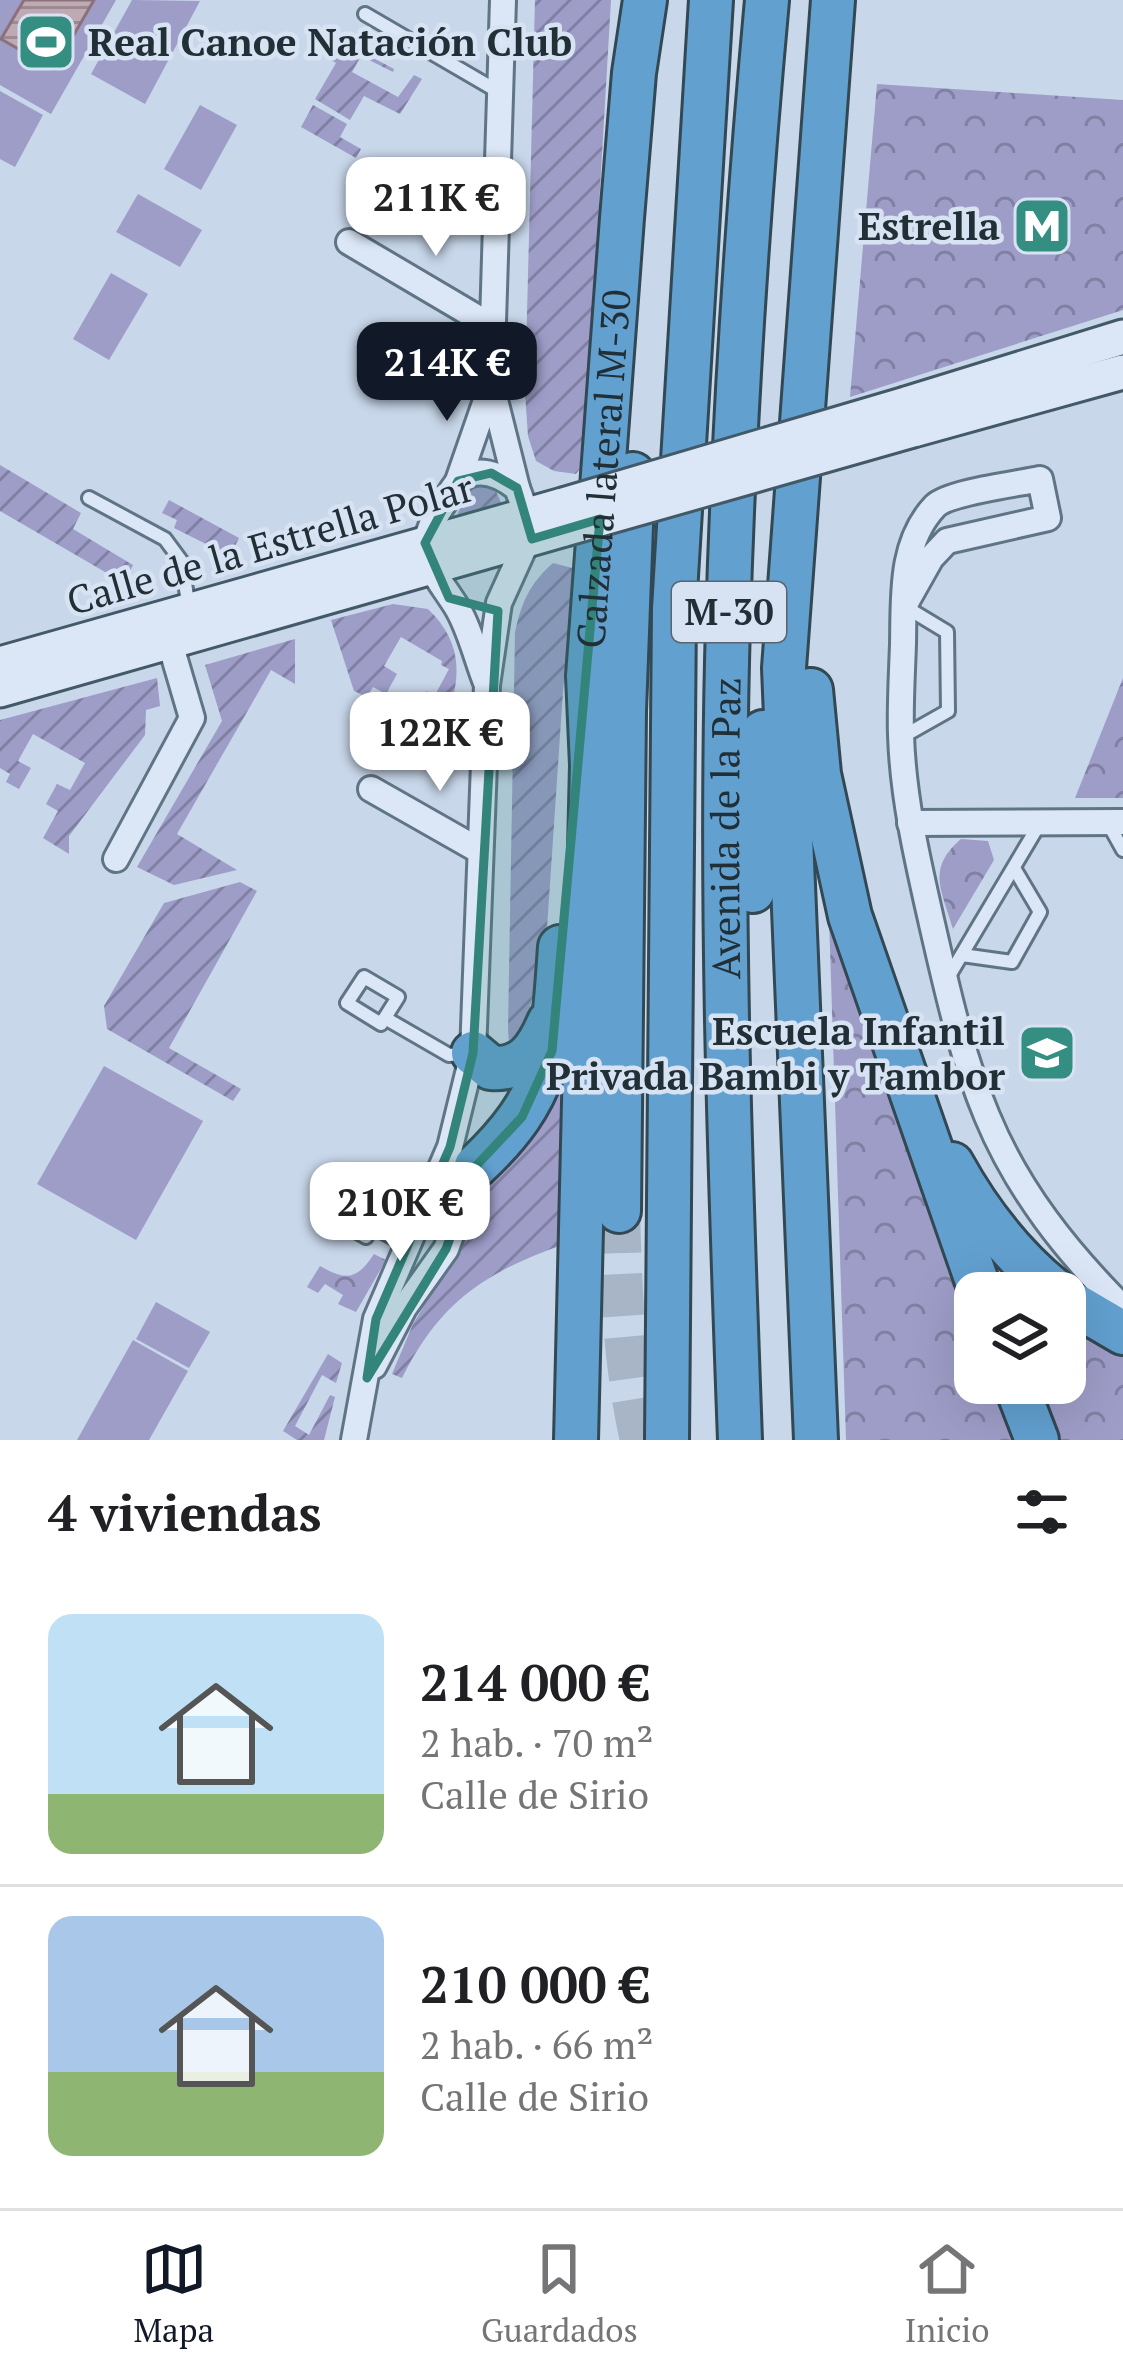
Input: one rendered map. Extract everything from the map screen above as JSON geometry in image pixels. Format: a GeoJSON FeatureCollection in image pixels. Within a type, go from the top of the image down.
{"type":"FeatureCollection","features":[{"type":"Feature","properties":{"kind":"highway","name":"Calzada lateral M-30"},"geometry":{"type":"LineString","coordinates":[[576,1440],[592,765],[588,676],[634,73],[646,0]]}},
{"type":"Feature","properties":{"kind":"highway"},"geometry":{"type":"LineString","coordinates":[[619,1211],[628,578],[658,0]]}},
{"type":"Feature","properties":{"kind":"highway","name":"Avenida de la Paz"},"geometry":{"type":"LineString","coordinates":[[668,1440],[674,609],[711,0]]}},
{"type":"Feature","properties":{"kind":"highway","name":"Avenida de la Paz"},"geometry":{"type":"LineString","coordinates":[[740,1440],[726,922],[728,624],[767,0]]}},
{"type":"Feature","properties":{"kind":"highway","name":"M-30"},"geometry":{"type":"LineString","coordinates":[[816,1440],[784,668],[833,0]]}},
{"type":"Feature","properties":{"kind":"highway"},"geometry":{"type":"LineString","coordinates":[[732,1226],[752,1146],[752,904],[772,595],[793,508]]}},
{"type":"Feature","properties":{"kind":"highway"},"geometry":{"type":"LineString","coordinates":[[793,508],[819,774],[850,916],[974,1272]]}},
{"type":"Feature","properties":{"kind":"highway"},"geometry":{"type":"LineString","coordinates":[[476,1166],[500,1144],[533,1099],[552,1051],[572,770],[588,676]]}},
{"type":"Feature","properties":{"kind":"highway"},"geometry":{"type":"LineString","coordinates":[[472,1053],[491,1068],[518,1065],[540,1044],[556,1004]]}},
{"type":"Feature","properties":{"kind":"highway"},"geometry":{"type":"LineString","coordinates":[[910,1090],[972,1200],[1036,1272]]}},
{"type":"Feature","properties":{"kind":"highway"},"geometry":{"type":"LineString","coordinates":[[1086,1311],[1123,1333]]}},
{"type":"Feature","properties":{"kind":"highway"},"geometry":{"type":"LineString","coordinates":[[1023,1404],[1037,1440]]}},
{"type":"Feature","properties":{"kind":"main road"},"geometry":{"type":"LineString","coordinates":[[910,417],[1123,337]]}},
{"type":"Feature","properties":{"kind":"main road"},"geometry":{"type":"LineString","coordinates":[[910,417],[1123,372]]}},
{"type":"Feature","properties":{"kind":"main road","name":"Calle de la Estrella Polar"},"geometry":{"type":"LineString","coordinates":[[0,690],[170,643],[428,556],[524,514],[564,517],[910,417]]}},
{"type":"Feature","properties":{"kind":"main road","name":"Calle de la Estrella Polar"},"geometry":{"type":"LineString","coordinates":[[0,664],[189,611],[428,556]]}},
{"type":"Feature","properties":{"kind":"street"},"geometry":{"type":"LineString","coordinates":[[354,1440],[376,1319],[450,1147],[472,1053],[488,685],[500,603],[524,514],[491,386],[503,0]]}},
{"type":"Feature","properties":{"kind":"street"},"geometry":{"type":"LineString","coordinates":[[349,242],[493,327]]}},
{"type":"Feature","properties":{"kind":"street"},"geometry":{"type":"LineString","coordinates":[[488,685],[457,608],[428,556],[429,527],[458,481],[491,386]]}},
{"type":"Feature","properties":{"kind":"street"},"geometry":{"type":"LineString","coordinates":[[458,481],[475,473],[491,473],[524,514]]}},
{"type":"Feature","properties":{"kind":"street"},"geometry":{"type":"LineString","coordinates":[[904,605],[931,558],[947,541],[1048,518],[1040,479],[939,501],[909,548],[904,605],[901,737],[910,824],[958,1037],[988,1120],[1035,1206],[1074,1260],[1123,1308]]}},
{"type":"Feature","properties":{"kind":"street"},"geometry":{"type":"LineString","coordinates":[[457,608],[482,610],[500,603]]}},
{"type":"Feature","properties":{"kind":"street","name":"Calle de la Estrella Polar"},"geometry":{"type":"LineString","coordinates":[[116,859],[192,718],[170,643]]}},
{"type":"Feature","properties":{"kind":"street"},"geometry":{"type":"LineString","coordinates":[[371,789],[479,851]]}},
{"type":"Feature","properties":{"kind":"street"},"geometry":{"type":"LineString","coordinates":[[910,824],[1115,822]]}},
{"type":"Feature","properties":{"kind":"street"},"geometry":{"type":"LineString","coordinates":[[367,1378],[404,1308],[446,1250],[476,1166]]}},
{"type":"Feature","properties":{"kind":"lane"},"geometry":{"type":"LineString","coordinates":[[365,14],[500,93]]}},
{"type":"Feature","properties":{"kind":"lane"},"geometry":{"type":"LineString","coordinates":[[88,498],[164,539],[182,562],[189,611]]}},
{"type":"Feature","properties":{"kind":"lane"},"geometry":{"type":"LineString","coordinates":[[901,737],[948,711],[946,632],[904,605]]}},
{"type":"Feature","properties":{"kind":"lane"},"geometry":{"type":"LineString","coordinates":[[946,982],[1041,822]]}},
{"type":"Feature","properties":{"kind":"lane"},"geometry":{"type":"LineString","coordinates":[[1115,822],[1123,850]]}},
{"type":"Feature","properties":{"kind":"lane"},"geometry":{"type":"LineString","coordinates":[[962,955],[1012,962],[1040,912],[1014,868]]}},
{"type":"Feature","properties":{"kind":"lane"},"geometry":{"type":"LineString","coordinates":[[385,1018],[449,1055],[472,1053]]}},
{"type":"Feature","properties":{"kind":"lane"},"geometry":{"type":"LineString","coordinates":[[372,1226],[406,1245]]}},
{"type":"Feature","properties":{"kind":"highlighted area"},"geometry":{"type":"Polygon","coordinates":[[[491,473],[517,488],[532,539],[600,519],[552,1051],[522,1117],[476,1166],[446,1249],[367,1378],[376,1319],[450,1147],[473,1053],[498,611],[449,598],[425,543],[458,481],[491,473]]]}},
{"type":"Feature","properties":{"kind":"green space","name":"Real Canoe Natación Club"},"geometry":{"type":"Polygon","coordinates":[[[0,0],[116,0],[51,114],[0,85],[0,0]]]}},
{"type":"Feature","properties":{"kind":"green space"},"geometry":{"type":"Polygon","coordinates":[[[132,0],[200,1],[145,104],[91,74],[132,0]]]}},
{"type":"Feature","properties":{"kind":"green space"},"geometry":{"type":"Polygon","coordinates":[[[535,0],[611,0],[584,464],[576,474],[554,471],[536,461],[528,436],[525,393],[535,0]]]}},
{"type":"Feature","properties":{"kind":"green space"},"geometry":{"type":"Polygon","coordinates":[[[336,38],[394,69],[361,56],[352,72],[398,97],[414,75],[422,79],[400,114],[364,96],[350,120],[315,99],[336,63],[326,57],[336,38]]]}},
{"type":"Feature","properties":{"kind":"green space"},"geometry":{"type":"Polygon","coordinates":[[[877,84],[1123,100],[1123,310],[850,397],[877,84]]]}},
{"type":"Feature","properties":{"kind":"green space"},"geometry":{"type":"Polygon","coordinates":[[[0,91],[43,115],[15,167],[0,159],[0,91]]]}},
{"type":"Feature","properties":{"kind":"green space"},"geometry":{"type":"Polygon","coordinates":[[[200,105],[237,125],[201,190],[164,169],[200,105]]]}},
{"type":"Feature","properties":{"kind":"green space"},"geometry":{"type":"Polygon","coordinates":[[[313,105],[347,124],[340,137],[361,149],[356,158],[301,127],[313,105]]]}},
{"type":"Feature","properties":{"kind":"green space"},"geometry":{"type":"Polygon","coordinates":[[[138,194],[202,230],[180,267],[116,232],[138,194]]]}},
{"type":"Feature","properties":{"kind":"green space"},"geometry":{"type":"Polygon","coordinates":[[[111,273],[148,294],[109,360],[73,339],[111,273]]]}},
{"type":"Feature","properties":{"kind":"green space"},"geometry":{"type":"Polygon","coordinates":[[[0,465],[81,513],[73,529],[133,565],[124,583],[0,511],[0,465]]]}},
{"type":"Feature","properties":{"kind":"green space"},"geometry":{"type":"Polygon","coordinates":[[[478,484],[495,489],[503,507],[455,521],[467,491],[478,484]]]}},
{"type":"Feature","properties":{"kind":"green space"},"geometry":{"type":"Polygon","coordinates":[[[169,500],[239,538],[230,556],[174,528],[177,520],[162,513],[169,500]]]}},
{"type":"Feature","properties":{"kind":"green space"},"geometry":{"type":"Polygon","coordinates":[[[553,563],[576,569],[547,928],[524,1036],[516,1045],[509,1043],[508,1030],[515,633],[528,594],[553,563]]]}},
{"type":"Feature","properties":{"kind":"green space"},"geometry":{"type":"Polygon","coordinates":[[[393,604],[428,609],[454,650],[454,694],[442,725],[415,711],[426,691],[435,695],[449,669],[401,637],[384,666],[397,674],[386,694],[373,687],[367,697],[354,691],[331,620],[393,604]]]}},
{"type":"Feature","properties":{"kind":"green space"},"geometry":{"type":"Polygon","coordinates":[[[295,639],[295,684],[271,670],[177,834],[237,870],[174,885],[137,867],[222,721],[205,665],[295,639]]]}},
{"type":"Feature","properties":{"kind":"green space"},"geometry":{"type":"Polygon","coordinates":[[[157,678],[160,706],[146,710],[145,735],[69,836],[69,854],[43,838],[58,811],[46,804],[57,784],[70,790],[85,763],[33,734],[18,761],[31,768],[19,789],[6,782],[10,774],[0,768],[0,720],[157,678]]]}},
{"type":"Feature","properties":{"kind":"green space"},"geometry":{"type":"Polygon","coordinates":[[[1123,678],[1123,798],[1075,798],[1123,678]]]}},
{"type":"Feature","properties":{"kind":"green space"},"geometry":{"type":"Polygon","coordinates":[[[961,839],[988,841],[994,860],[953,929],[940,870],[961,839]]]}},
{"type":"Feature","properties":{"kind":"green space"},"geometry":{"type":"Polygon","coordinates":[[[240,882],[257,891],[169,1048],[241,1089],[233,1101],[107,1029],[104,1006],[164,903],[240,882]]]}},
{"type":"Feature","properties":{"kind":"green space"},"geometry":{"type":"Polygon","coordinates":[[[829,918],[890,1100],[956,1272],[954,1404],[1009,1404],[1025,1440],[846,1440],[829,918]]]}},
{"type":"Feature","properties":{"kind":"green space"},"geometry":{"type":"Polygon","coordinates":[[[565,1054],[559,1246],[507,1268],[466,1295],[431,1330],[402,1378],[392,1374],[413,1324],[460,1246],[486,1181],[565,1054]]]}},
{"type":"Feature","properties":{"kind":"green space"},"geometry":{"type":"Polygon","coordinates":[[[104,1066],[203,1121],[136,1240],[37,1184],[104,1066]]]}},
{"type":"Feature","properties":{"kind":"green space"},"geometry":{"type":"Polygon","coordinates":[[[374,1254],[386,1260],[356,1312],[338,1304],[343,1295],[325,1284],[318,1293],[307,1287],[320,1266],[350,1275],[374,1254]]]}},
{"type":"Feature","properties":{"kind":"green space"},"geometry":{"type":"Polygon","coordinates":[[[156,1302],[210,1332],[189,1368],[136,1339],[156,1302]]]}},
{"type":"Feature","properties":{"kind":"green space"},"geometry":{"type":"Polygon","coordinates":[[[1086,1323],[1123,1343],[1123,1440],[1057,1440],[1042,1404],[1086,1404],[1086,1323]]]}},
{"type":"Feature","properties":{"kind":"green space"},"geometry":{"type":"Polygon","coordinates":[[[133,1340],[188,1371],[149,1440],[77,1440],[133,1340]]]}},
{"type":"Feature","properties":{"kind":"green space"},"geometry":{"type":"Polygon","coordinates":[[[328,1354],[342,1363],[336,1383],[322,1375],[295,1426],[309,1435],[330,1395],[335,1397],[324,1440],[297,1440],[283,1431],[328,1354]]]}},
{"type":"Feature","properties":{"kind":"shaded area"},"geometry":{"type":"Polygon","coordinates":[[[24,0],[94,0],[54,69],[1,39],[24,0]]]}},
{"type":"Feature","properties":{"kind":"tunnel"},"geometry":{"type":"LineString","coordinates":[[619,1211],[627,1355],[641,1440]]}},
{"type":"Feature","properties":{"kind":"place","name":"Real Canoe Natación Club"},"geometry":{"type":"Point","coordinates":[46,42]}},
{"type":"Feature","properties":{"kind":"place","name":"Estrella"},"geometry":{"type":"Point","coordinates":[1042,226]}},
{"type":"Feature","properties":{"kind":"place","name":"Escuela Infantil Privada Bambi y Tambor"},"geometry":{"type":"Point","coordinates":[1047,1053]}}]}
